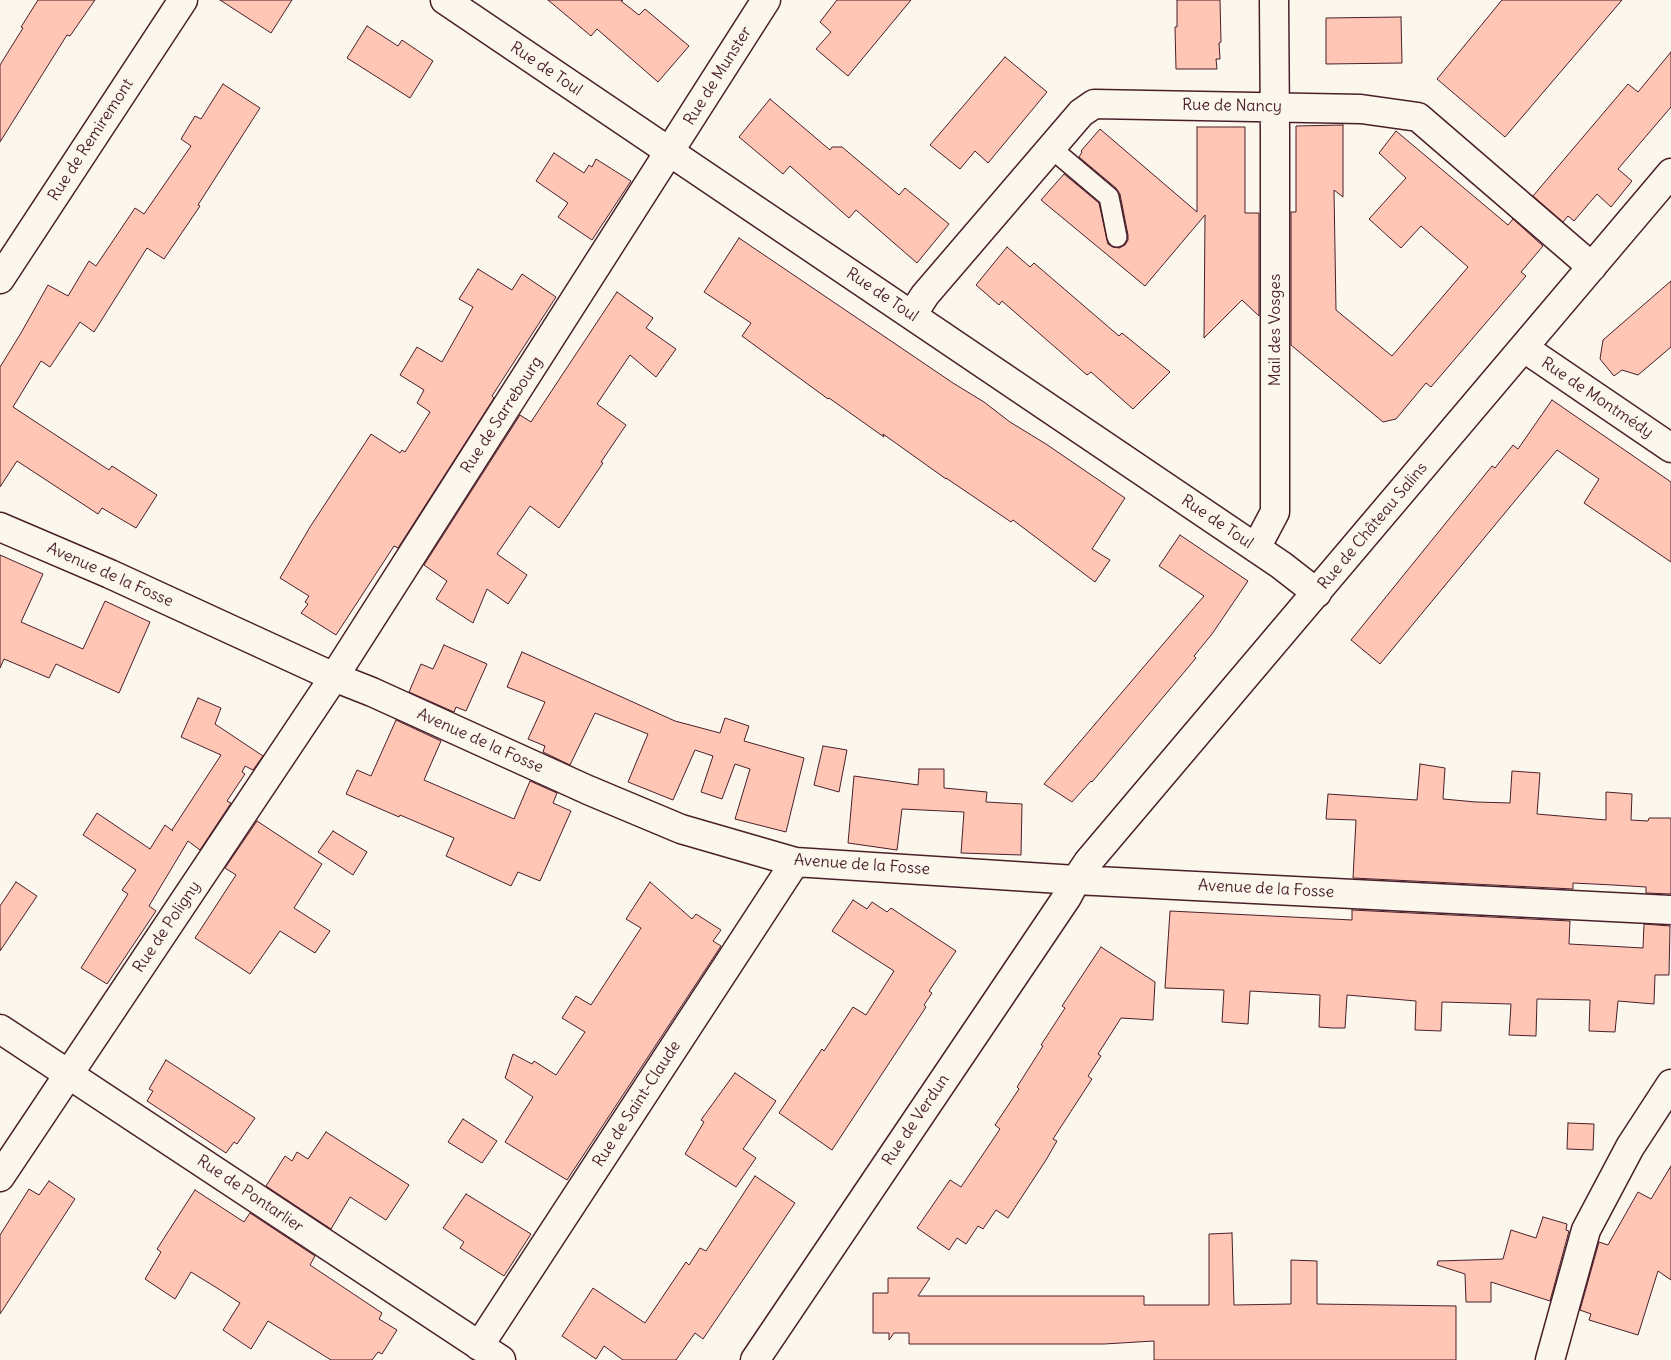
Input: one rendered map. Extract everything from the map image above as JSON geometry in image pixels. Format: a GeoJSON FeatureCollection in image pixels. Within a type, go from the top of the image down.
{"type":"FeatureCollection","features":[{"type":"Feature","properties":{"kind":"street","name":"Rue de Remiremont"},"geometry":{"type":"LineString","coordinates":[[0,280],[183,0]]}},
{"type":"Feature","properties":{"kind":"street","name":"Rue de Toul"},"geometry":{"type":"LineString","coordinates":[[445,0],[912,314],[1256,548],[1317,593]]}},
{"type":"Feature","properties":{"kind":"street","name":"Rue de Munster"},"geometry":{"type":"LineString","coordinates":[[670,153],[766,0]]}},
{"type":"Feature","properties":{"kind":"street","name":"Mail des Vosges"},"geometry":{"type":"LineString","coordinates":[[1256,548],[1275,512],[1274,0]]}},
{"type":"Feature","properties":{"kind":"street","name":"Rue de Nancy"},"geometry":{"type":"LineString","coordinates":[[912,314],[925,295],[1080,113],[1094,104],[1361,109],[1418,117],[1592,267]]}},
{"type":"Feature","properties":{"kind":"street","name":"Rue de Sarrebourg"},"geometry":{"type":"LineString","coordinates":[[334,677],[670,153]]}},
{"type":"Feature","properties":{"kind":"street","name":"Rue de Château Salins"},"geometry":{"type":"LineString","coordinates":[[1076,880],[1088,862],[1671,173]]}},
{"type":"Feature","properties":{"kind":"street","name":"Rue de Montmédy"},"geometry":{"type":"LineString","coordinates":[[1524,348],[1671,448]]}},
{"type":"Feature","properties":{"kind":"street","name":"Avenue de la Fosse"},"geometry":{"type":"LineString","coordinates":[[0,527],[110,574],[334,677],[381,696],[588,790],[681,829],[795,862],[1076,880],[1671,910]]}},
{"type":"Feature","properties":{"kind":"street","name":"Rue de Poligny"},"geometry":{"type":"LineString","coordinates":[[0,1178],[334,677]]}},
{"type":"Feature","properties":{"kind":"street","name":"Rue de Saint-Claude"},"geometry":{"type":"LineString","coordinates":[[490,1353],[795,862]]}},
{"type":"Feature","properties":{"kind":"street","name":"Rue de Verdun"},"geometry":{"type":"LineString","coordinates":[[755,1360],[1076,880]]}},
{"type":"Feature","properties":{"kind":"street","name":"Rue de Pontarlier"},"geometry":{"type":"LineString","coordinates":[[0,1029],[490,1353]]}},
{"type":"Feature","properties":{"kind":"street"},"geometry":{"type":"LineString","coordinates":[[1550,1360],[1586,1230],[1630,1147],[1671,1084]]}},
{"type":"Feature","properties":{"kind":"lane"},"geometry":{"type":"LineString","coordinates":[[1051,148],[1109,197],[1117,238]]}},
{"type":"Feature","properties":{"kind":"building"},"geometry":{"type":"Polygon","coordinates":[[[38,0],[95,0],[70,36],[67,35],[0,142],[0,65],[38,0]]]}},
{"type":"Feature","properties":{"kind":"building"},"geometry":{"type":"Polygon","coordinates":[[[220,0],[292,0],[271,33],[220,0]]]}},
{"type":"Feature","properties":{"kind":"building"},"geometry":{"type":"Polygon","coordinates":[[[548,0],[623,0],[621,1],[639,15],[645,9],[689,46],[658,82],[597,29],[591,36],[548,0]]]}},
{"type":"Feature","properties":{"kind":"building"},"geometry":{"type":"Polygon","coordinates":[[[837,0],[911,0],[848,76],[816,49],[831,32],[820,22],[837,0]]]}},
{"type":"Feature","properties":{"kind":"building"},"geometry":{"type":"Polygon","coordinates":[[[1177,0],[1220,0],[1221,42],[1219,43],[1220,59],[1216,59],[1217,69],[1176,69],[1175,27],[1177,27],[1177,0]]]}},
{"type":"Feature","properties":{"kind":"building"},"geometry":{"type":"Polygon","coordinates":[[[1502,0],[1622,0],[1505,137],[1437,79],[1502,0]]]}},
{"type":"Feature","properties":{"kind":"building"},"geometry":{"type":"Polygon","coordinates":[[[1401,17],[1402,63],[1326,64],[1326,18],[1401,17]]]}},
{"type":"Feature","properties":{"kind":"building"},"geometry":{"type":"Polygon","coordinates":[[[367,26],[398,46],[402,40],[433,61],[410,98],[347,58],[367,26]]]}},
{"type":"Feature","properties":{"kind":"building"},"geometry":{"type":"Polygon","coordinates":[[[1671,52],[1671,107],[1618,169],[1632,181],[1611,207],[1597,194],[1574,221],[1568,216],[1563,222],[1533,196],[1628,84],[1638,92],[1671,52]]]}},
{"type":"Feature","properties":{"kind":"building"},"geometry":{"type":"Polygon","coordinates":[[[1005,57],[1047,92],[988,163],[975,151],[960,169],[930,145],[1005,57]]]}},
{"type":"Feature","properties":{"kind":"building"},"geometry":{"type":"Polygon","coordinates":[[[223,84],[260,108],[198,205],[200,206],[164,259],[147,248],[94,332],[80,322],[50,367],[41,361],[13,407],[109,470],[112,466],[157,495],[136,528],[102,508],[98,514],[17,461],[0,487],[0,367],[48,285],[68,296],[89,261],[96,266],[135,208],[144,214],[191,146],[181,139],[195,116],[201,119],[223,84]]]}},
{"type":"Feature","properties":{"kind":"building"},"geometry":{"type":"Polygon","coordinates":[[[770,99],[830,150],[832,147],[842,147],[899,195],[905,188],[949,224],[917,263],[856,210],[849,218],[790,166],[783,174],[739,137],[770,99]]]}},
{"type":"Feature","properties":{"kind":"building"},"geometry":{"type":"Polygon","coordinates":[[[1343,125],[1343,197],[1334,190],[1336,310],[1392,356],[1468,267],[1421,226],[1401,248],[1369,219],[1406,178],[1379,153],[1396,131],[1508,225],[1513,219],[1543,246],[1521,272],[1526,276],[1431,387],[1426,383],[1396,419],[1383,422],[1291,345],[1291,212],[1296,212],[1296,126],[1343,125]]]}},
{"type":"Feature","properties":{"kind":"building"},"geometry":{"type":"Polygon","coordinates":[[[1197,127],[1245,127],[1245,213],[1259,213],[1259,316],[1242,300],[1204,338],[1205,215],[1145,286],[1041,200],[1064,174],[1099,203],[1108,244],[1119,248],[1125,245],[1128,235],[1120,194],[1116,188],[1079,157],[1081,151],[1100,129],[1197,212],[1197,127]]]}},
{"type":"Feature","properties":{"kind":"building"},"geometry":{"type":"Polygon","coordinates":[[[554,153],[584,173],[589,165],[592,167],[596,159],[631,181],[592,240],[558,217],[568,203],[536,181],[554,153]]]}},
{"type":"Feature","properties":{"kind":"building"},"geometry":{"type":"Polygon","coordinates":[[[739,238],[1125,498],[1092,549],[1110,560],[1095,582],[1013,520],[1011,522],[883,434],[884,437],[828,399],[742,336],[751,323],[704,292],[739,238]]]}},
{"type":"Feature","properties":{"kind":"building"},"geometry":{"type":"Polygon","coordinates":[[[1007,247],[1030,267],[1034,263],[1119,336],[1122,333],[1170,372],[1133,409],[1091,372],[1087,375],[1002,301],[999,305],[976,285],[1007,247]]]}},
{"type":"Feature","properties":{"kind":"building"},"geometry":{"type":"Polygon","coordinates":[[[478,269],[512,290],[522,274],[556,297],[398,548],[394,546],[336,635],[301,613],[308,604],[305,602],[309,596],[280,578],[310,527],[371,434],[400,453],[402,450],[405,452],[430,412],[417,403],[424,390],[400,375],[417,347],[442,362],[473,307],[459,299],[478,269]]]}},
{"type":"Feature","properties":{"kind":"building"},"geometry":{"type":"Polygon","coordinates":[[[1671,281],[1671,347],[1638,375],[1622,370],[1614,376],[1600,359],[1603,340],[1671,281]]]}},
{"type":"Feature","properties":{"kind":"building"},"geometry":{"type":"Polygon","coordinates":[[[617,292],[653,318],[646,328],[676,349],[656,377],[630,355],[597,404],[626,425],[559,528],[530,506],[497,554],[527,575],[508,604],[487,589],[473,623],[436,599],[447,581],[424,565],[520,415],[531,422],[617,292]]]}},
{"type":"Feature","properties":{"kind":"building"},"geometry":{"type":"Polygon","coordinates":[[[1552,400],[1671,482],[1671,562],[1584,503],[1599,479],[1557,450],[1380,664],[1351,640],[1492,466],[1495,468],[1513,445],[1518,449],[1552,400]]]}},
{"type":"Feature","properties":{"kind":"building"},"geometry":{"type":"Polygon","coordinates":[[[1180,535],[1248,581],[1212,634],[1194,656],[1196,658],[1092,782],[1072,802],[1044,784],[1204,596],[1159,566],[1180,535]]]}},
{"type":"Feature","properties":{"kind":"building"},"geometry":{"type":"Polygon","coordinates":[[[0,555],[43,574],[21,622],[83,649],[105,601],[150,622],[119,693],[56,664],[49,678],[4,659],[0,668],[0,555]]]}},
{"type":"Feature","properties":{"kind":"building"},"geometry":{"type":"Polygon","coordinates":[[[444,645],[487,664],[466,711],[456,707],[454,712],[409,692],[421,664],[433,669],[444,645]]]}},
{"type":"Feature","properties":{"kind":"building"},"geometry":{"type":"Polygon","coordinates":[[[522,652],[675,721],[720,733],[725,718],[749,726],[744,741],[804,758],[786,832],[735,819],[750,769],[735,764],[722,799],[701,792],[713,756],[695,750],[673,800],[628,782],[648,734],[595,713],[570,765],[543,752],[545,746],[528,739],[545,702],[507,687],[522,652]]]}},
{"type":"Feature","properties":{"kind":"building"},"geometry":{"type":"Polygon","coordinates":[[[198,698],[221,708],[215,724],[263,756],[253,770],[245,766],[242,772],[245,774],[227,801],[231,803],[200,850],[188,841],[149,906],[156,911],[107,984],[81,968],[128,894],[122,890],[136,870],[83,835],[97,813],[150,849],[165,825],[173,831],[221,755],[181,737],[198,698]]]}},
{"type":"Feature","properties":{"kind":"building"},"geometry":{"type":"Polygon","coordinates":[[[396,720],[441,741],[424,780],[514,819],[530,781],[557,793],[553,803],[571,811],[540,881],[518,872],[511,886],[446,856],[454,838],[346,794],[357,770],[371,776],[396,720]]]}},
{"type":"Feature","properties":{"kind":"building"},"geometry":{"type":"Polygon","coordinates":[[[823,746],[847,750],[839,792],[814,785],[823,746]]]}},
{"type":"Feature","properties":{"kind":"building"},"geometry":{"type":"Polygon","coordinates":[[[1420,764],[1445,768],[1443,799],[1476,802],[1510,803],[1512,771],[1540,773],[1537,814],[1606,820],[1606,792],[1632,794],[1631,820],[1648,821],[1649,818],[1671,818],[1671,894],[1646,893],[1646,887],[1613,885],[1573,883],[1573,889],[1353,878],[1356,820],[1326,819],[1328,794],[1417,800],[1420,764]]]}},
{"type":"Feature","properties":{"kind":"building"},"geometry":{"type":"Polygon","coordinates":[[[919,769],[944,769],[944,788],[987,792],[986,802],[1022,804],[1021,855],[961,853],[964,812],[902,809],[897,850],[848,843],[854,776],[918,785],[919,769]]]}},
{"type":"Feature","properties":{"kind":"building"},"geometry":{"type":"Polygon","coordinates":[[[257,821],[322,864],[294,908],[330,931],[315,953],[280,931],[250,974],[195,938],[236,875],[225,868],[257,821]]]}},
{"type":"Feature","properties":{"kind":"building"},"geometry":{"type":"Polygon","coordinates":[[[333,831],[367,852],[353,875],[318,852],[333,831]]]}},
{"type":"Feature","properties":{"kind":"building"},"geometry":{"type":"Polygon","coordinates":[[[16,882],[37,896],[0,951],[0,906],[16,882]]]}},
{"type":"Feature","properties":{"kind":"building"},"geometry":{"type":"Polygon","coordinates":[[[650,882],[692,919],[696,914],[721,930],[713,941],[721,946],[567,1180],[505,1142],[533,1097],[505,1078],[513,1054],[532,1064],[534,1061],[556,1075],[585,1032],[562,1018],[576,996],[591,1005],[641,928],[626,919],[650,882]]]}},
{"type":"Feature","properties":{"kind":"building"},"geometry":{"type":"Polygon","coordinates":[[[853,900],[867,909],[872,902],[887,912],[891,908],[956,951],[929,991],[932,993],[924,1005],[926,1007],[832,1150],[779,1113],[853,1007],[866,1015],[894,971],[832,931],[853,900]]]}},
{"type":"Feature","properties":{"kind":"building"},"geometry":{"type":"Polygon","coordinates":[[[1352,910],[1570,921],[1569,944],[1643,948],[1644,924],[1670,926],[1669,975],[1655,975],[1654,1004],[1618,1001],[1615,1032],[1589,1031],[1590,1000],[1537,999],[1536,1036],[1509,1035],[1511,1004],[1442,1002],[1441,1031],[1415,1030],[1416,1001],[1347,995],[1345,1028],[1332,1028],[1319,1027],[1320,995],[1250,991],[1248,1024],[1222,1022],[1224,990],[1165,988],[1170,911],[1352,920],[1352,910]]]}},
{"type":"Feature","properties":{"kind":"building"},"geometry":{"type":"Polygon","coordinates":[[[1101,947],[1155,982],[1153,1020],[1121,1018],[1098,1054],[1101,1056],[1088,1076],[1092,1079],[1053,1139],[1057,1141],[1008,1218],[996,1210],[983,1229],[978,1226],[966,1244],[957,1238],[949,1250],[917,1228],[950,1180],[961,1187],[1000,1129],[995,1125],[1019,1089],[1017,1087],[1065,1008],[1062,1006],[1101,947]]]}},
{"type":"Feature","properties":{"kind":"building"},"geometry":{"type":"Polygon","coordinates":[[[166,1060],[255,1118],[237,1144],[234,1142],[226,1153],[147,1101],[153,1091],[149,1089],[166,1060]]]}},
{"type":"Feature","properties":{"kind":"building"},"geometry":{"type":"Polygon","coordinates":[[[735,1073],[776,1101],[743,1149],[756,1158],[736,1187],[685,1154],[704,1122],[701,1120],[735,1073]]]}},
{"type":"Feature","properties":{"kind":"building"},"geometry":{"type":"Polygon","coordinates":[[[463,1119],[497,1141],[482,1163],[448,1142],[463,1119]]]}},
{"type":"Feature","properties":{"kind":"building"},"geometry":{"type":"Polygon","coordinates":[[[1568,1123],[1594,1124],[1593,1150],[1567,1149],[1568,1123]]]}},
{"type":"Feature","properties":{"kind":"building"},"geometry":{"type":"Polygon","coordinates":[[[326,1132],[409,1185],[386,1220],[350,1197],[331,1229],[266,1186],[285,1156],[292,1161],[297,1152],[308,1159],[326,1132]]]}},
{"type":"Feature","properties":{"kind":"building"},"geometry":{"type":"Polygon","coordinates":[[[1671,1166],[1671,1280],[1658,1271],[1638,1335],[1589,1320],[1591,1314],[1580,1310],[1599,1242],[1608,1245],[1638,1192],[1651,1199],[1671,1166]]]}},
{"type":"Feature","properties":{"kind":"building"},"geometry":{"type":"Polygon","coordinates":[[[755,1176],[795,1203],[703,1339],[695,1333],[676,1360],[623,1360],[604,1346],[596,1359],[562,1336],[593,1288],[645,1323],[686,1262],[689,1265],[700,1248],[706,1251],[755,1176]]]}},
{"type":"Feature","properties":{"kind":"building"},"geometry":{"type":"Polygon","coordinates":[[[49,1181],[75,1199],[0,1314],[0,1235],[29,1189],[39,1195],[49,1181]]]}},
{"type":"Feature","properties":{"kind":"building"},"geometry":{"type":"Polygon","coordinates":[[[195,1190],[244,1222],[250,1213],[315,1256],[310,1265],[382,1313],[379,1319],[397,1330],[382,1354],[378,1352],[372,1360],[331,1360],[268,1321],[251,1349],[223,1330],[240,1303],[191,1272],[175,1299],[145,1279],[161,1252],[157,1249],[195,1190]]]}},
{"type":"Feature","properties":{"kind":"building"},"geometry":{"type":"Polygon","coordinates":[[[466,1194],[531,1234],[504,1276],[460,1248],[464,1242],[443,1228],[466,1194]]]}},
{"type":"Feature","properties":{"kind":"building"},"geometry":{"type":"Polygon","coordinates":[[[1543,1217],[1567,1224],[1566,1230],[1569,1231],[1550,1301],[1491,1282],[1491,1302],[1466,1302],[1465,1274],[1437,1265],[1438,1261],[1503,1259],[1511,1230],[1536,1238],[1543,1217]]]}},
{"type":"Feature","properties":{"kind":"building"},"geometry":{"type":"Polygon","coordinates":[[[1232,1233],[1234,1305],[1291,1304],[1291,1260],[1317,1261],[1317,1304],[1456,1306],[1456,1360],[1154,1360],[1154,1341],[1104,1344],[909,1344],[909,1333],[894,1333],[889,1340],[889,1333],[873,1333],[873,1293],[888,1293],[888,1278],[930,1278],[918,1296],[1144,1296],[1144,1305],[1209,1305],[1209,1234],[1232,1233]]]}}]}
